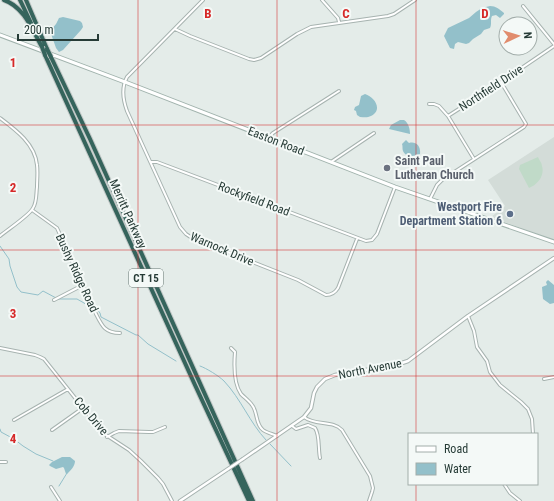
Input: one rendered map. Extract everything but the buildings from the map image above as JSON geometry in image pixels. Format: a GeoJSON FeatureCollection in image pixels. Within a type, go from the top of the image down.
{"type":"FeatureCollection","features":[{"type":"Feature","properties":{"kind":"highway"},"geometry":{"type":"LineString","coordinates":[[4,0],[21,11],[42,46]]}},
{"type":"Feature","properties":{"kind":"highway","name":"Merritt Parkway"},"geometry":{"type":"LineString","coordinates":[[20,0],[249,501]]}},
{"type":"Feature","properties":{"kind":"highway","name":"Merritt Parkway"},"geometry":{"type":"LineString","coordinates":[[26,0],[253,501]]}},
{"type":"Feature","properties":{"kind":"main road","name":"Easton Road"},"geometry":{"type":"LineString","coordinates":[[0,35],[395,187],[554,242]]}},
{"type":"Feature","properties":{"kind":"street"},"geometry":{"type":"LineString","coordinates":[[125,82],[127,77],[203,0]]}},
{"type":"Feature","properties":{"kind":"street"},"geometry":{"type":"LineString","coordinates":[[322,0],[338,18],[339,22]]}},
{"type":"Feature","properties":{"kind":"street"},"geometry":{"type":"LineString","coordinates":[[174,29],[254,60],[261,58],[305,29],[339,22],[388,16],[394,14],[415,0]]}},
{"type":"Feature","properties":{"kind":"street"},"geometry":{"type":"LineString","coordinates":[[523,6],[554,45]]}},
{"type":"Feature","properties":{"kind":"street","name":"Northfield Drive"},"geometry":{"type":"LineString","coordinates":[[448,116],[501,82],[554,45]]}},
{"type":"Feature","properties":{"kind":"street","name":"Warnock Drive"},"geometry":{"type":"LineString","coordinates":[[125,82],[123,95],[124,104],[179,224],[187,235],[298,280],[326,295],[333,293],[338,288],[357,239]]}},
{"type":"Feature","properties":{"kind":"street"},"geometry":{"type":"LineString","coordinates":[[430,199],[439,182],[524,127],[526,124],[501,82]]}},
{"type":"Feature","properties":{"kind":"street"},"geometry":{"type":"LineString","coordinates":[[268,138],[273,133],[338,91]]}},
{"type":"Feature","properties":{"kind":"street"},"geometry":{"type":"LineString","coordinates":[[429,104],[439,106],[448,116],[474,159]]}},
{"type":"Feature","properties":{"kind":"street"},"geometry":{"type":"LineString","coordinates":[[0,118],[28,143],[36,158],[38,170],[35,204],[32,210],[0,236]]}},
{"type":"Feature","properties":{"kind":"street"},"geometry":{"type":"LineString","coordinates":[[331,162],[374,133]]}},
{"type":"Feature","properties":{"kind":"street","name":"Rockyfield Road"},"geometry":{"type":"LineString","coordinates":[[151,162],[162,164],[357,239]]}},
{"type":"Feature","properties":{"kind":"street"},"geometry":{"type":"LineString","coordinates":[[357,239],[368,242],[374,238],[378,232],[395,187]]}},
{"type":"Feature","properties":{"kind":"street","name":"Bushy Ridge Road"},"geometry":{"type":"LineString","coordinates":[[32,210],[57,228],[103,327],[109,331],[120,334]]}},
{"type":"Feature","properties":{"kind":"street","name":"North Avenue"},"geometry":{"type":"LineString","coordinates":[[180,501],[304,417],[312,406],[314,393],[317,387],[325,379],[339,374],[406,362],[468,316],[554,258]]}},
{"type":"Feature","properties":{"kind":"street"},"geometry":{"type":"LineString","coordinates":[[55,300],[83,286]]}},
{"type":"Feature","properties":{"kind":"street"},"geometry":{"type":"LineString","coordinates":[[468,316],[474,330],[477,347],[488,361],[490,372],[500,385],[528,409],[532,419],[533,433]]}},
{"type":"Feature","properties":{"kind":"street","name":"Cob Drive"},"geometry":{"type":"LineString","coordinates":[[0,348],[40,357],[47,363],[100,430],[108,437],[129,450],[150,469],[161,481],[172,501]]}},
{"type":"Feature","properties":{"kind":"street"},"geometry":{"type":"LineString","coordinates":[[231,348],[234,352],[235,373],[240,393],[252,404],[257,422],[261,429],[277,436]]}},
{"type":"Feature","properties":{"kind":"street"},"geometry":{"type":"LineString","coordinates":[[544,379],[554,377]]}},
{"type":"Feature","properties":{"kind":"street"},"geometry":{"type":"LineString","coordinates":[[14,420],[68,389]]}},
{"type":"Feature","properties":{"kind":"street"},"geometry":{"type":"LineString","coordinates":[[52,430],[84,408]]}},
{"type":"Feature","properties":{"kind":"street"},"geometry":{"type":"LineString","coordinates":[[304,417],[314,422],[337,426],[342,430],[370,476],[373,488],[369,501]]}},
{"type":"Feature","properties":{"kind":"street"},"geometry":{"type":"LineString","coordinates":[[292,426],[296,429],[308,425],[315,428],[318,433],[320,458]]}},
{"type":"Feature","properties":{"kind":"street"},"geometry":{"type":"LineString","coordinates":[[108,437],[118,431],[153,432],[164,426]]}},
{"type":"Feature","properties":{"kind":"street"},"geometry":{"type":"LineString","coordinates":[[0,462],[6,462]]}},
{"type":"Feature","properties":{"kind":"street"},"geometry":{"type":"LineString","coordinates":[[505,485],[510,493],[520,501]]}},
{"type":"Feature","properties":{"kind":"street"},"geometry":{"type":"LineString","coordinates":[[51,487],[60,501]]}},
{"type":"Feature","properties":{"kind":"shaded area"},"geometry":{"type":"Polygon","coordinates":[[[554,137],[554,240],[491,217],[505,206],[488,180],[554,137]]]}},
{"type":"Feature","properties":{"kind":"green space"},"geometry":{"type":"Polygon","coordinates":[[[538,157],[543,170],[541,177],[535,185],[529,188],[519,169],[520,165],[538,157]]]}},
{"type":"Feature","properties":{"kind":"water"},"geometry":{"type":"Polygon","coordinates":[[[490,6],[494,7],[504,14],[502,16],[492,16],[490,28],[484,30],[469,43],[466,44],[458,42],[455,44],[454,49],[450,48],[444,36],[448,28],[469,18],[482,8],[490,6]]]}},
{"type":"Feature","properties":{"kind":"water"},"geometry":{"type":"Polygon","coordinates":[[[63,17],[80,21],[83,27],[63,50],[59,52],[50,31],[59,18],[63,17]]]}},
{"type":"Feature","properties":{"kind":"water"},"geometry":{"type":"Polygon","coordinates":[[[365,94],[372,98],[376,104],[377,110],[370,117],[360,117],[354,110],[355,107],[359,105],[361,96],[365,94]]]}},
{"type":"Feature","properties":{"kind":"water"},"geometry":{"type":"Polygon","coordinates":[[[400,120],[404,120],[407,123],[410,134],[389,129],[391,125],[400,120]]]}},
{"type":"Feature","properties":{"kind":"water"},"geometry":{"type":"Polygon","coordinates":[[[406,140],[409,143],[416,143],[418,145],[420,154],[411,156],[404,153],[402,144],[406,140]]]}},
{"type":"Feature","properties":{"kind":"water"},"geometry":{"type":"Polygon","coordinates":[[[548,280],[554,285],[554,303],[550,304],[543,299],[542,287],[547,285],[546,282],[548,280]]]}},
{"type":"Feature","properties":{"kind":"water"},"geometry":{"type":"Polygon","coordinates":[[[62,457],[70,457],[75,461],[74,466],[67,474],[63,467],[56,469],[49,465],[62,457]]]}},
{"type":"Feature","properties":{"kind":"waterway"},"geometry":{"type":"LineString","coordinates":[[0,246],[9,259],[17,287],[21,292],[38,295],[43,291],[58,299],[77,299],[91,307]]}},
{"type":"Feature","properties":{"kind":"waterway"},"geometry":{"type":"LineString","coordinates":[[95,307],[100,313],[101,317],[138,335],[148,344],[176,361]]}},
{"type":"Feature","properties":{"kind":"waterway"},"geometry":{"type":"LineString","coordinates":[[200,366],[206,368],[224,381],[266,440]]}},
{"type":"Feature","properties":{"kind":"waterway"},"geometry":{"type":"LineString","coordinates":[[0,429],[1,432],[36,454],[53,461]]}},
{"type":"Feature","properties":{"kind":"waterway"},"geometry":{"type":"LineString","coordinates":[[270,444],[291,466]]}},
{"type":"Feature","properties":{"kind":"waterway"},"geometry":{"type":"LineString","coordinates":[[59,486],[67,473]]}},
{"type":"Feature","properties":{"kind":"place","name":"Saint Paul Lutheran Church"},"geometry":{"type":"Point","coordinates":[387,168]}},
{"type":"Feature","properties":{"kind":"place","name":"Westport Fire Department Station 6"},"geometry":{"type":"Point","coordinates":[510,214]}}]}
